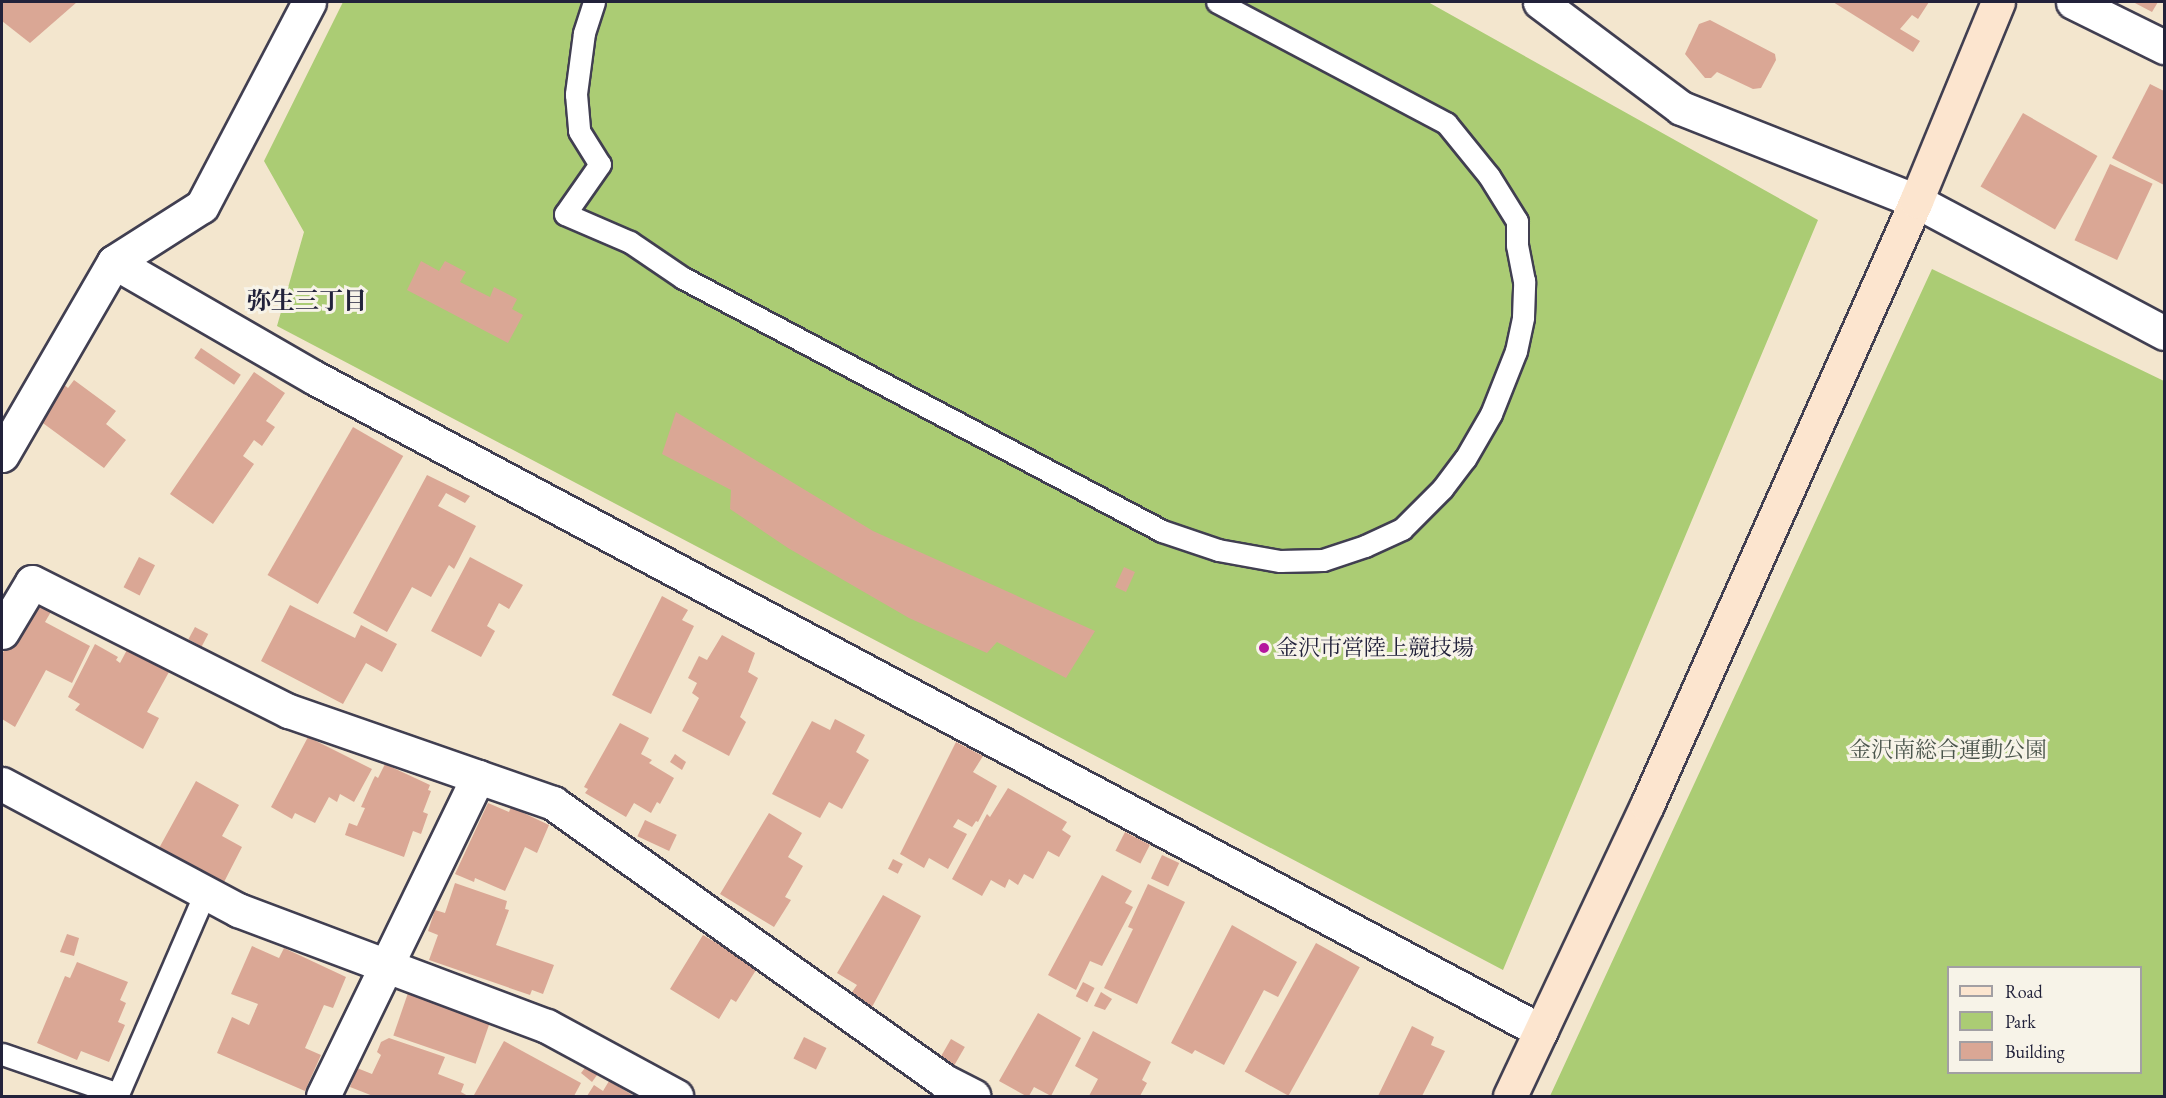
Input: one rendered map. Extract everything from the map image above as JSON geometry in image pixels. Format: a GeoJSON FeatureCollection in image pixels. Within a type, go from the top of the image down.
{"type":"FeatureCollection","features":[{"type":"Feature","properties":{"kind":"street"},"geometry":{"type":"LineString","coordinates":[[2,455],[114,262],[202,206],[309,2]]}},
{"type":"Feature","properties":{"kind":"street"},"geometry":{"type":"LineString","coordinates":[[1540,2],[1681,108],[1916,201],[2164,333]]}},
{"type":"Feature","properties":{"kind":"street"},"geometry":{"type":"LineString","coordinates":[[1510,1096],[1647,806],[1916,201],[1998,2]]}},
{"type":"Feature","properties":{"kind":"street"},"geometry":{"type":"LineString","coordinates":[[2073,2],[2164,47]]}},
{"type":"Feature","properties":{"kind":"street"},"geometry":{"type":"LineString","coordinates":[[114,262],[315,378],[1541,1031]]}},
{"type":"Feature","properties":{"kind":"street"},"geometry":{"type":"LineString","coordinates":[[2,632],[32,582],[289,711],[554,803],[944,1081],[974,1096]]}},
{"type":"Feature","properties":{"kind":"street"},"geometry":{"type":"LineString","coordinates":[[323,1096],[478,777]]}},
{"type":"Feature","properties":{"kind":"street"},"geometry":{"type":"LineString","coordinates":[[2,784],[238,910],[387,964],[547,1026],[676,1096]]}},
{"type":"Feature","properties":{"kind":"lane"},"geometry":{"type":"LineString","coordinates":[[594,2],[584,33],[576,94],[579,131],[600,164],[565,214],[630,242],[683,278],[1162,531],[1218,550],[1280,561],[1323,560],[1365,546],[1402,529],[1442,489],[1465,459],[1491,414],[1516,351],[1522,317],[1524,281],[1517,245],[1517,221],[1489,176],[1446,123],[1217,2]]}},
{"type":"Feature","properties":{"kind":"lane"},"geometry":{"type":"LineString","coordinates":[[2,1054],[118,1094],[206,893]]}},
{"type":"Feature","properties":{"kind":"green space","name":"金沢市営陸上競技場"},"geometry":{"type":"Polygon","coordinates":[[[343,2],[1428,2],[1818,220],[1503,970],[277,326],[304,232],[264,161],[343,2]]]}},
{"type":"Feature","properties":{"kind":"green space","name":"金沢南総合運動公園"},"geometry":{"type":"Polygon","coordinates":[[[1932,269],[2164,381],[2164,1096],[1550,1096],[1932,269]]]}},
{"type":"Feature","properties":{"kind":"building"},"geometry":{"type":"Polygon","coordinates":[[[2,2],[77,2],[30,43],[2,21],[2,2]]]}},
{"type":"Feature","properties":{"kind":"building"},"geometry":{"type":"Polygon","coordinates":[[[1833,2],[1929,2],[1918,19],[1912,15],[1900,29],[1920,41],[1913,52],[1833,2]]]}},
{"type":"Feature","properties":{"kind":"building"},"geometry":{"type":"Polygon","coordinates":[[[2133,2],[2158,2],[2152,12],[2133,2]]]}},
{"type":"Feature","properties":{"kind":"building"},"geometry":{"type":"Polygon","coordinates":[[[1710,20],[1775,54],[1776,60],[1761,88],[1753,89],[1717,72],[1711,78],[1705,78],[1685,54],[1699,24],[1710,20]]]}},
{"type":"Feature","properties":{"kind":"building"},"geometry":{"type":"Polygon","coordinates":[[[2150,84],[2164,91],[2164,185],[2112,158],[2150,84]]]}},
{"type":"Feature","properties":{"kind":"building"},"geometry":{"type":"Polygon","coordinates":[[[2023,113],[2097,156],[2055,230],[1980,187],[2023,113]]]}},
{"type":"Feature","properties":{"kind":"building"},"geometry":{"type":"Polygon","coordinates":[[[2110,164],[2153,184],[2117,260],[2075,240],[2110,164]]]}},
{"type":"Feature","properties":{"kind":"building"},"geometry":{"type":"Polygon","coordinates":[[[421,261],[439,271],[445,261],[466,272],[460,282],[490,297],[494,287],[517,299],[512,309],[523,315],[508,343],[407,290],[421,261]]]}},
{"type":"Feature","properties":{"kind":"building"},"geometry":{"type":"Polygon","coordinates":[[[201,348],[241,375],[234,385],[194,358],[201,348]]]}},
{"type":"Feature","properties":{"kind":"building"},"geometry":{"type":"Polygon","coordinates":[[[254,372],[285,393],[266,421],[275,427],[262,446],[254,440],[243,456],[254,464],[213,524],[170,494],[254,372]]]}},
{"type":"Feature","properties":{"kind":"building"},"geometry":{"type":"Polygon","coordinates":[[[74,380],[116,411],[106,424],[126,440],[104,468],[36,418],[62,383],[68,388],[74,380]]]}},
{"type":"Feature","properties":{"kind":"building"},"geometry":{"type":"Polygon","coordinates":[[[676,412],[873,531],[1095,631],[1066,678],[997,642],[987,653],[909,618],[788,548],[730,509],[731,490],[662,454],[676,412]]]}},
{"type":"Feature","properties":{"kind":"building"},"geometry":{"type":"Polygon","coordinates":[[[353,427],[403,456],[318,604],[268,575],[353,427]]]}},
{"type":"Feature","properties":{"kind":"building"},"geometry":{"type":"Polygon","coordinates":[[[427,475],[470,496],[465,503],[446,493],[438,506],[476,526],[454,569],[449,565],[431,597],[412,587],[387,632],[353,613],[427,475]]]}},
{"type":"Feature","properties":{"kind":"building"},"geometry":{"type":"Polygon","coordinates":[[[139,557],[155,565],[140,595],[124,587],[139,557]]]}},
{"type":"Feature","properties":{"kind":"building"},"geometry":{"type":"Polygon","coordinates":[[[470,557],[523,585],[509,609],[499,603],[487,626],[495,631],[481,657],[431,631],[470,557]]]}},
{"type":"Feature","properties":{"kind":"building"},"geometry":{"type":"Polygon","coordinates":[[[1124,567],[1135,572],[1126,592],[1115,587],[1124,567]]]}},
{"type":"Feature","properties":{"kind":"building"},"geometry":{"type":"Polygon","coordinates":[[[662,596],[688,610],[682,620],[694,626],[651,714],[612,695],[662,596]]]}},
{"type":"Feature","properties":{"kind":"building"},"geometry":{"type":"Polygon","coordinates":[[[35,600],[52,610],[45,622],[90,646],[72,683],[46,670],[15,727],[2,719],[2,654],[35,600]]]}},
{"type":"Feature","properties":{"kind":"building"},"geometry":{"type":"Polygon","coordinates":[[[290,605],[355,638],[361,625],[397,644],[382,672],[366,663],[343,704],[261,661],[290,605]]]}},
{"type":"Feature","properties":{"kind":"building"},"geometry":{"type":"Polygon","coordinates":[[[195,627],[208,634],[202,646],[188,639],[195,627]]]}},
{"type":"Feature","properties":{"kind":"building"},"geometry":{"type":"Polygon","coordinates":[[[722,635],[755,653],[748,672],[758,678],[740,717],[746,722],[729,756],[682,731],[699,698],[692,693],[697,683],[688,678],[699,656],[707,660],[722,635]]]}},
{"type":"Feature","properties":{"kind":"building"},"geometry":{"type":"Polygon","coordinates":[[[95,644],[118,657],[116,660],[120,663],[128,648],[169,672],[147,712],[159,718],[143,749],[75,710],[80,704],[68,697],[95,644]]]}},
{"type":"Feature","properties":{"kind":"building"},"geometry":{"type":"Polygon","coordinates":[[[835,719],[865,735],[856,752],[869,760],[842,809],[829,802],[820,818],[772,794],[812,721],[830,730],[835,719]]]}},
{"type":"Feature","properties":{"kind":"building"},"geometry":{"type":"Polygon","coordinates":[[[620,723],[649,738],[641,754],[652,760],[649,763],[674,778],[660,804],[657,802],[651,813],[634,803],[626,817],[585,793],[588,789],[584,787],[620,723]]]}},
{"type":"Feature","properties":{"kind":"building"},"geometry":{"type":"Polygon","coordinates":[[[308,737],[372,769],[354,802],[340,794],[337,802],[329,797],[315,823],[295,813],[292,819],[271,807],[308,737]]]}},
{"type":"Feature","properties":{"kind":"building"},"geometry":{"type":"Polygon","coordinates":[[[956,742],[983,756],[973,772],[997,786],[978,822],[976,821],[972,827],[958,819],[953,827],[967,834],[948,869],[929,858],[924,868],[900,854],[956,742]]]}},
{"type":"Feature","properties":{"kind":"building"},"geometry":{"type":"Polygon","coordinates":[[[675,754],[686,762],[682,770],[670,762],[675,754]]]}},
{"type":"Feature","properties":{"kind":"building"},"geometry":{"type":"Polygon","coordinates":[[[385,764],[430,785],[428,790],[431,791],[423,812],[428,814],[421,834],[413,831],[404,857],[345,835],[349,823],[357,826],[365,808],[361,807],[373,780],[375,776],[378,778],[385,764]]]}},
{"type":"Feature","properties":{"kind":"building"},"geometry":{"type":"Polygon","coordinates":[[[196,781],[239,805],[222,836],[242,847],[223,884],[158,850],[196,781]]]}},
{"type":"Feature","properties":{"kind":"building"},"geometry":{"type":"Polygon","coordinates":[[[1008,788],[1067,822],[1062,830],[1071,836],[1059,857],[1048,851],[1033,879],[1024,874],[1018,885],[1009,879],[1005,888],[991,880],[982,896],[952,879],[987,814],[990,817],[1008,788]]]}},
{"type":"Feature","properties":{"kind":"building"},"geometry":{"type":"Polygon","coordinates":[[[488,803],[509,812],[511,807],[549,825],[537,853],[525,847],[505,891],[475,878],[474,882],[455,874],[488,803]]]}},
{"type":"Feature","properties":{"kind":"building"},"geometry":{"type":"Polygon","coordinates":[[[769,813],[802,833],[788,857],[803,866],[785,897],[791,900],[774,927],[720,894],[769,813]]]}},
{"type":"Feature","properties":{"kind":"building"},"geometry":{"type":"Polygon","coordinates":[[[645,820],[677,835],[669,851],[637,836],[645,820]]]}},
{"type":"Feature","properties":{"kind":"building"},"geometry":{"type":"Polygon","coordinates":[[[1125,832],[1150,845],[1140,863],[1115,851],[1125,832]]]}},
{"type":"Feature","properties":{"kind":"building"},"geometry":{"type":"Polygon","coordinates":[[[1162,855],[1179,863],[1168,887],[1151,879],[1162,855]]]}},
{"type":"Feature","properties":{"kind":"building"},"geometry":{"type":"Polygon","coordinates":[[[893,859],[903,864],[898,874],[888,869],[893,859]]]}},
{"type":"Feature","properties":{"kind":"building"},"geometry":{"type":"Polygon","coordinates":[[[1102,875],[1132,891],[1125,903],[1133,907],[1102,966],[1090,961],[1076,990],[1048,975],[1102,875]]]}},
{"type":"Feature","properties":{"kind":"building"},"geometry":{"type":"Polygon","coordinates":[[[455,883],[507,901],[505,909],[509,910],[496,945],[554,965],[543,994],[532,990],[530,995],[429,960],[438,935],[428,931],[435,910],[445,913],[455,883]]]}},
{"type":"Feature","properties":{"kind":"building"},"geometry":{"type":"Polygon","coordinates":[[[1148,884],[1185,902],[1137,1004],[1104,988],[1133,929],[1128,927],[1148,884]]]}},
{"type":"Feature","properties":{"kind":"building"},"geometry":{"type":"Polygon","coordinates":[[[883,895],[921,916],[872,1007],[850,995],[857,985],[837,973],[883,895]]]}},
{"type":"Feature","properties":{"kind":"building"},"geometry":{"type":"Polygon","coordinates":[[[1232,925],[1297,962],[1278,997],[1264,990],[1224,1065],[1195,1050],[1192,1054],[1171,1043],[1232,925]]]}},
{"type":"Feature","properties":{"kind":"building"},"geometry":{"type":"Polygon","coordinates":[[[67,934],[79,938],[74,956],[60,952],[67,934]]]}},
{"type":"Feature","properties":{"kind":"building"},"geometry":{"type":"Polygon","coordinates":[[[703,935],[747,961],[745,963],[756,970],[736,1002],[731,999],[719,1019],[670,989],[703,935]]]}},
{"type":"Feature","properties":{"kind":"building"},"geometry":{"type":"Polygon","coordinates":[[[1316,943],[1360,967],[1288,1096],[1245,1072],[1316,943]]]}},
{"type":"Feature","properties":{"kind":"building"},"geometry":{"type":"Polygon","coordinates":[[[252,946],[279,958],[284,948],[346,977],[333,1008],[324,1005],[305,1048],[321,1055],[305,1091],[217,1053],[232,1017],[249,1025],[258,1004],[231,994],[252,946]]]}},
{"type":"Feature","properties":{"kind":"building"},"geometry":{"type":"Polygon","coordinates":[[[77,962],[128,982],[120,1000],[126,1003],[118,1022],[125,1025],[109,1062],[81,1051],[77,1060],[37,1043],[65,976],[70,978],[77,962]]]}},
{"type":"Feature","properties":{"kind":"building"},"geometry":{"type":"Polygon","coordinates":[[[1083,982],[1095,988],[1087,1002],[1076,996],[1083,982]]]}},
{"type":"Feature","properties":{"kind":"building"},"geometry":{"type":"Polygon","coordinates":[[[1101,992],[1112,999],[1105,1010],[1094,1006],[1101,992]]]}},
{"type":"Feature","properties":{"kind":"building"},"geometry":{"type":"Polygon","coordinates":[[[408,993],[490,1021],[476,1064],[393,1036],[408,993]]]}},
{"type":"Feature","properties":{"kind":"building"},"geometry":{"type":"Polygon","coordinates":[[[1038,1013],[1081,1038],[1051,1096],[1034,1087],[1029,1096],[1026,1096],[999,1081],[1038,1013]]]}},
{"type":"Feature","properties":{"kind":"building"},"geometry":{"type":"Polygon","coordinates":[[[1412,1026],[1434,1037],[1431,1045],[1445,1051],[1422,1096],[1378,1096],[1412,1026]]]}},
{"type":"Feature","properties":{"kind":"building"},"geometry":{"type":"Polygon","coordinates":[[[1093,1031],[1151,1062],[1142,1080],[1147,1083],[1140,1096],[1089,1096],[1098,1079],[1075,1066],[1093,1031]]]}},
{"type":"Feature","properties":{"kind":"building"},"geometry":{"type":"Polygon","coordinates":[[[804,1037],[826,1048],[816,1070],[793,1059],[804,1037]]]}},
{"type":"Feature","properties":{"kind":"building"},"geometry":{"type":"Polygon","coordinates":[[[389,1038],[445,1057],[438,1074],[464,1084],[461,1092],[468,1096],[373,1096],[350,1087],[357,1068],[372,1074],[381,1055],[377,1052],[381,1042],[389,1038]]]}},
{"type":"Feature","properties":{"kind":"building"},"geometry":{"type":"Polygon","coordinates":[[[951,1039],[965,1047],[953,1068],[939,1060],[951,1039]]]}},
{"type":"Feature","properties":{"kind":"building"},"geometry":{"type":"Polygon","coordinates":[[[504,1041],[581,1083],[574,1096],[474,1095],[504,1041]]]}},
{"type":"Feature","properties":{"kind":"building"},"geometry":{"type":"Polygon","coordinates":[[[588,1064],[600,1071],[592,1082],[581,1073],[588,1064]]]}},
{"type":"Feature","properties":{"kind":"building"},"geometry":{"type":"Polygon","coordinates":[[[609,1081],[634,1096],[587,1096],[594,1085],[603,1091],[609,1081]]]}},
{"type":"Feature","properties":{"kind":"place","name":"金沢市営陸上競技場"},"geometry":{"type":"Point","coordinates":[1264,648]}},
{"type":"Feature","properties":{"kind":"district","name":"弥生三丁目"},"geometry":{"type":"Point","coordinates":[307,301]}}]}
